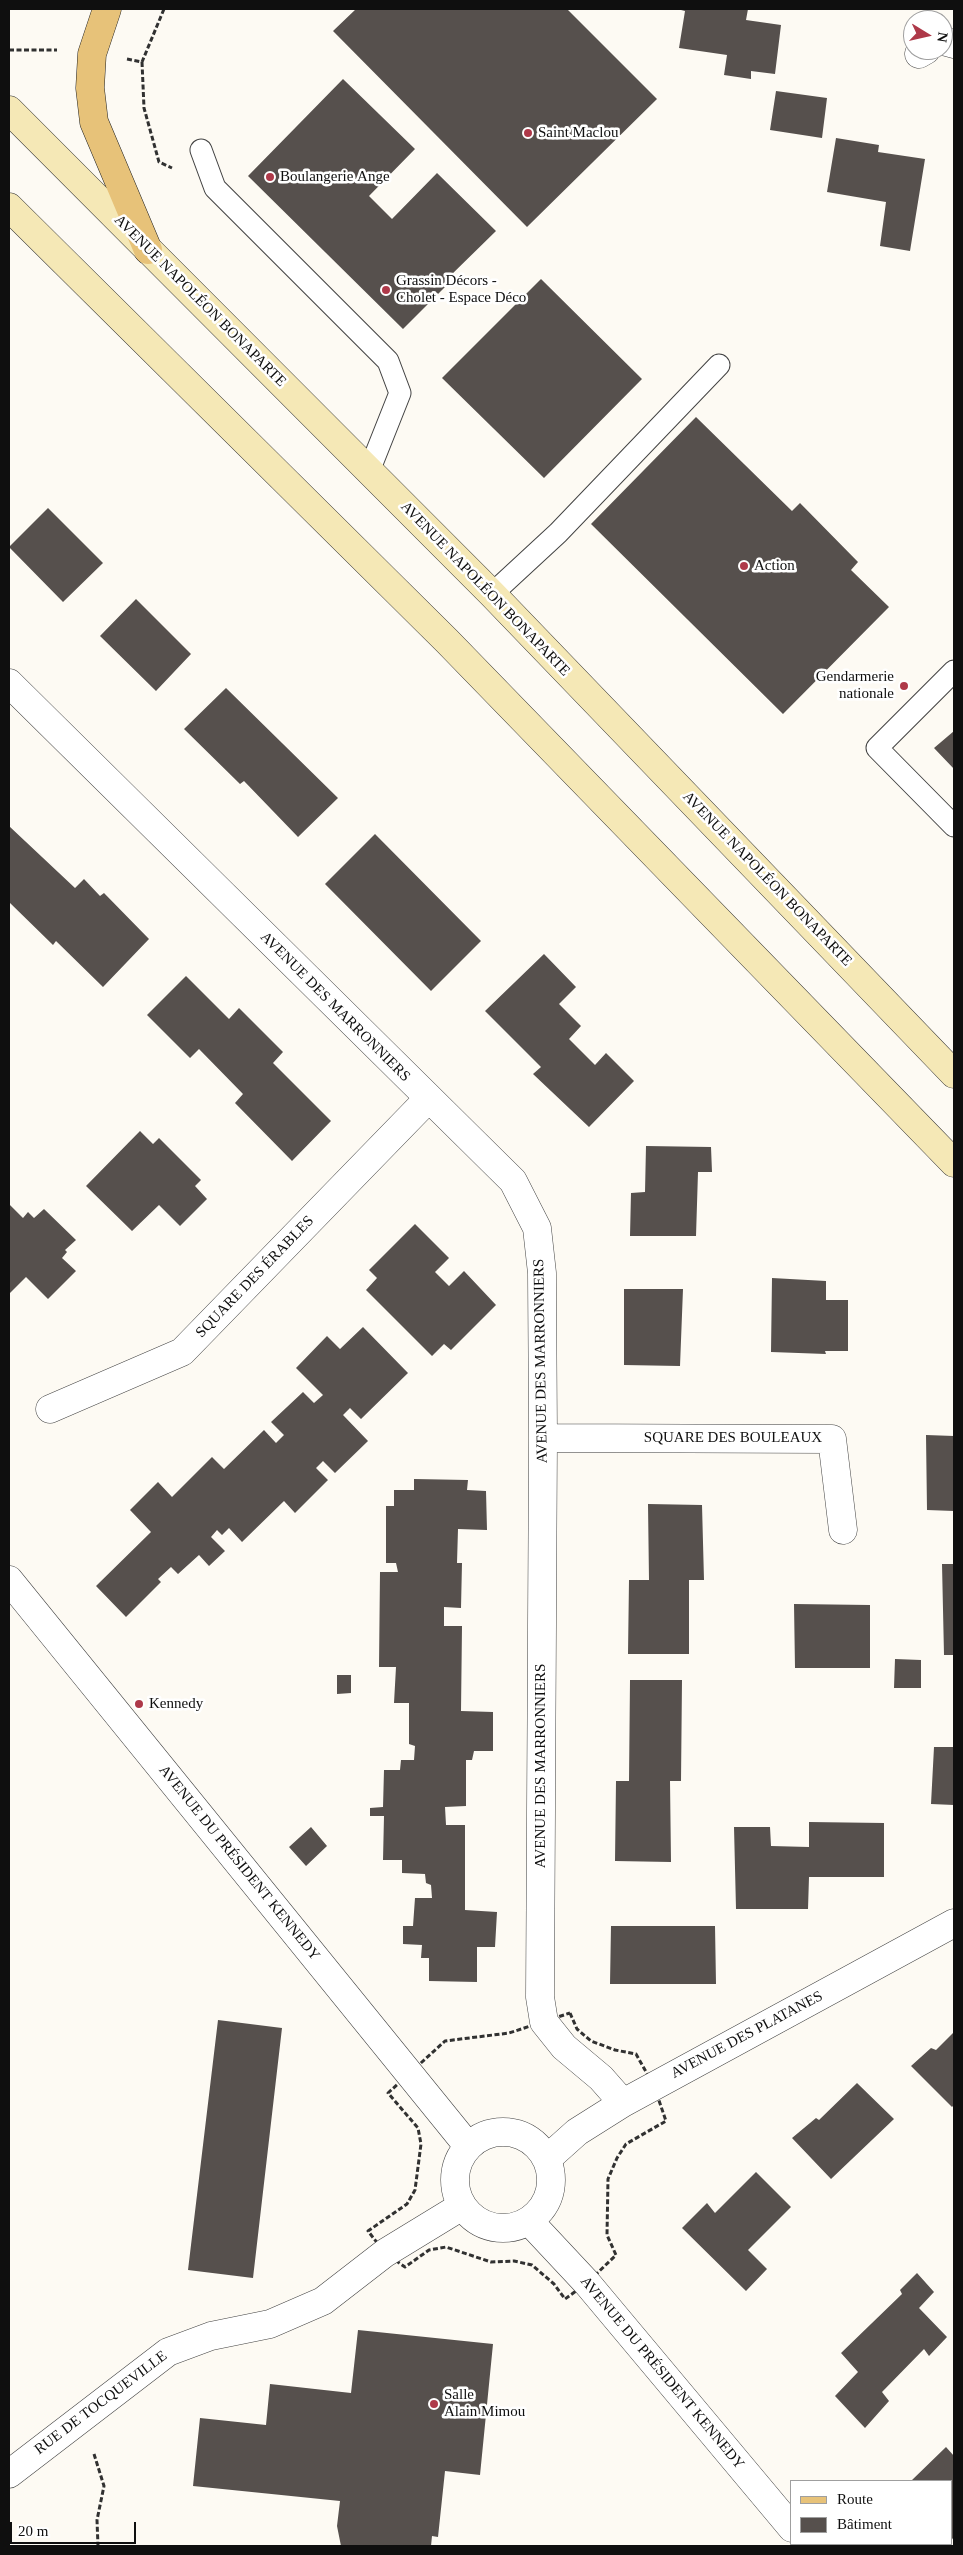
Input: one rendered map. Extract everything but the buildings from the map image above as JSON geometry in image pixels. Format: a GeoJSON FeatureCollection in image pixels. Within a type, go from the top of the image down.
{"type":"FeatureCollection","features":[{"type":"Feature","properties":{"kind":"main road"},"geometry":{"type":"LineString","coordinates":[[107,9],[92,54],[90,88],[94,122],[148,250]]}},
{"type":"Feature","properties":{"kind":"main road","name":"AVENUE NAPOLÉON BONAPARTE"},"geometry":{"type":"LineString","coordinates":[[9,110],[492,594],[954,1072]]}},
{"type":"Feature","properties":{"kind":"main road"},"geometry":{"type":"LineString","coordinates":[[9,207],[447,641],[954,1163]]}},
{"type":"Feature","properties":{"kind":"street","name":"AVENUE DES MARRONNIERS"},"geometry":{"type":"LineString","coordinates":[[9,683],[513,1181],[537,1228],[542,1273],[543,1438],[540,1997],[544,2022],[564,2047],[601,2078],[623,2103]]}},
{"type":"Feature","properties":{"kind":"street","name":"SQUARE DES ÉRABLES"},"geometry":{"type":"LineString","coordinates":[[50,1409],[182,1352],[428,1099]]}},
{"type":"Feature","properties":{"kind":"street","name":"SQUARE DES BOULEAUX"},"geometry":{"type":"LineString","coordinates":[[543,1438],[832,1439],[843,1530]]}},
{"type":"Feature","properties":{"kind":"street","name":"AVENUE DU PRÉSIDENT KENNEDY"},"geometry":{"type":"LineString","coordinates":[[9,1580],[468,2146]]}},
{"type":"Feature","properties":{"kind":"street","name":"AVENUE DES PLATANES"},"geometry":{"type":"LineString","coordinates":[[548,2158],[577,2132],[623,2103],[954,1923]]}},
{"type":"Feature","properties":{"kind":"street"},"geometry":{"type":"LineString","coordinates":[[508,2131],[522,2135],[535,2142],[548,2158],[552,2182],[548,2197],[540,2210],[529,2221],[510,2228],[498,2228],[484,2224],[472,2217],[462,2206],[456,2191],[454,2175],[459,2159],[468,2146],[479,2137],[493,2132],[508,2131]]}},
{"type":"Feature","properties":{"kind":"street","name":"RUE DE TOCQUEVILLE"},"geometry":{"type":"LineString","coordinates":[[9,2474],[168,2352],[210,2336],[270,2324],[323,2301],[385,2253],[462,2206]]}},
{"type":"Feature","properties":{"kind":"street","name":"AVENUE DU PRÉSIDENT KENNEDY"},"geometry":{"type":"LineString","coordinates":[[529,2221],[587,2283],[790,2526]]}},
{"type":"Feature","properties":{"kind":"lane"},"geometry":{"type":"LineString","coordinates":[[201,150],[215,188],[388,361],[400,393],[369,471]]}},
{"type":"Feature","properties":{"kind":"lane"},"geometry":{"type":"LineString","coordinates":[[492,594],[558,533],[719,365]]}},
{"type":"Feature","properties":{"kind":"lane"},"geometry":{"type":"LineString","coordinates":[[954,671],[877,748],[954,826]]}},
{"type":"Feature","properties":{"kind":"path"},"geometry":{"type":"LineString","coordinates":[[142,62],[144,108],[159,162],[215,188]]}},
{"type":"Feature","properties":{"kind":"path"},"geometry":{"type":"LineString","coordinates":[[83,2416],[104,2486],[97,2520],[98,2546]]}},
{"type":"Feature","properties":{"kind":"place","name":"Saint Maclou"},"geometry":{"type":"Point","coordinates":[528,133]}},
{"type":"Feature","properties":{"kind":"place","name":"Boulangerie Ange"},"geometry":{"type":"Point","coordinates":[270,177]}},
{"type":"Feature","properties":{"kind":"place","name":"Grassin Décors - Cholet - Espace Déco"},"geometry":{"type":"Point","coordinates":[386,290]}},
{"type":"Feature","properties":{"kind":"place","name":"Action"},"geometry":{"type":"Point","coordinates":[744,566]}},
{"type":"Feature","properties":{"kind":"place","name":"Gendarmerie nationale"},"geometry":{"type":"Point","coordinates":[904,686]}},
{"type":"Feature","properties":{"kind":"place","name":"Kennedy"},"geometry":{"type":"Point","coordinates":[139,1704]}},
{"type":"Feature","properties":{"kind":"place","name":"Salle Alain Mimou"},"geometry":{"type":"Point","coordinates":[434,2404]}}]}
